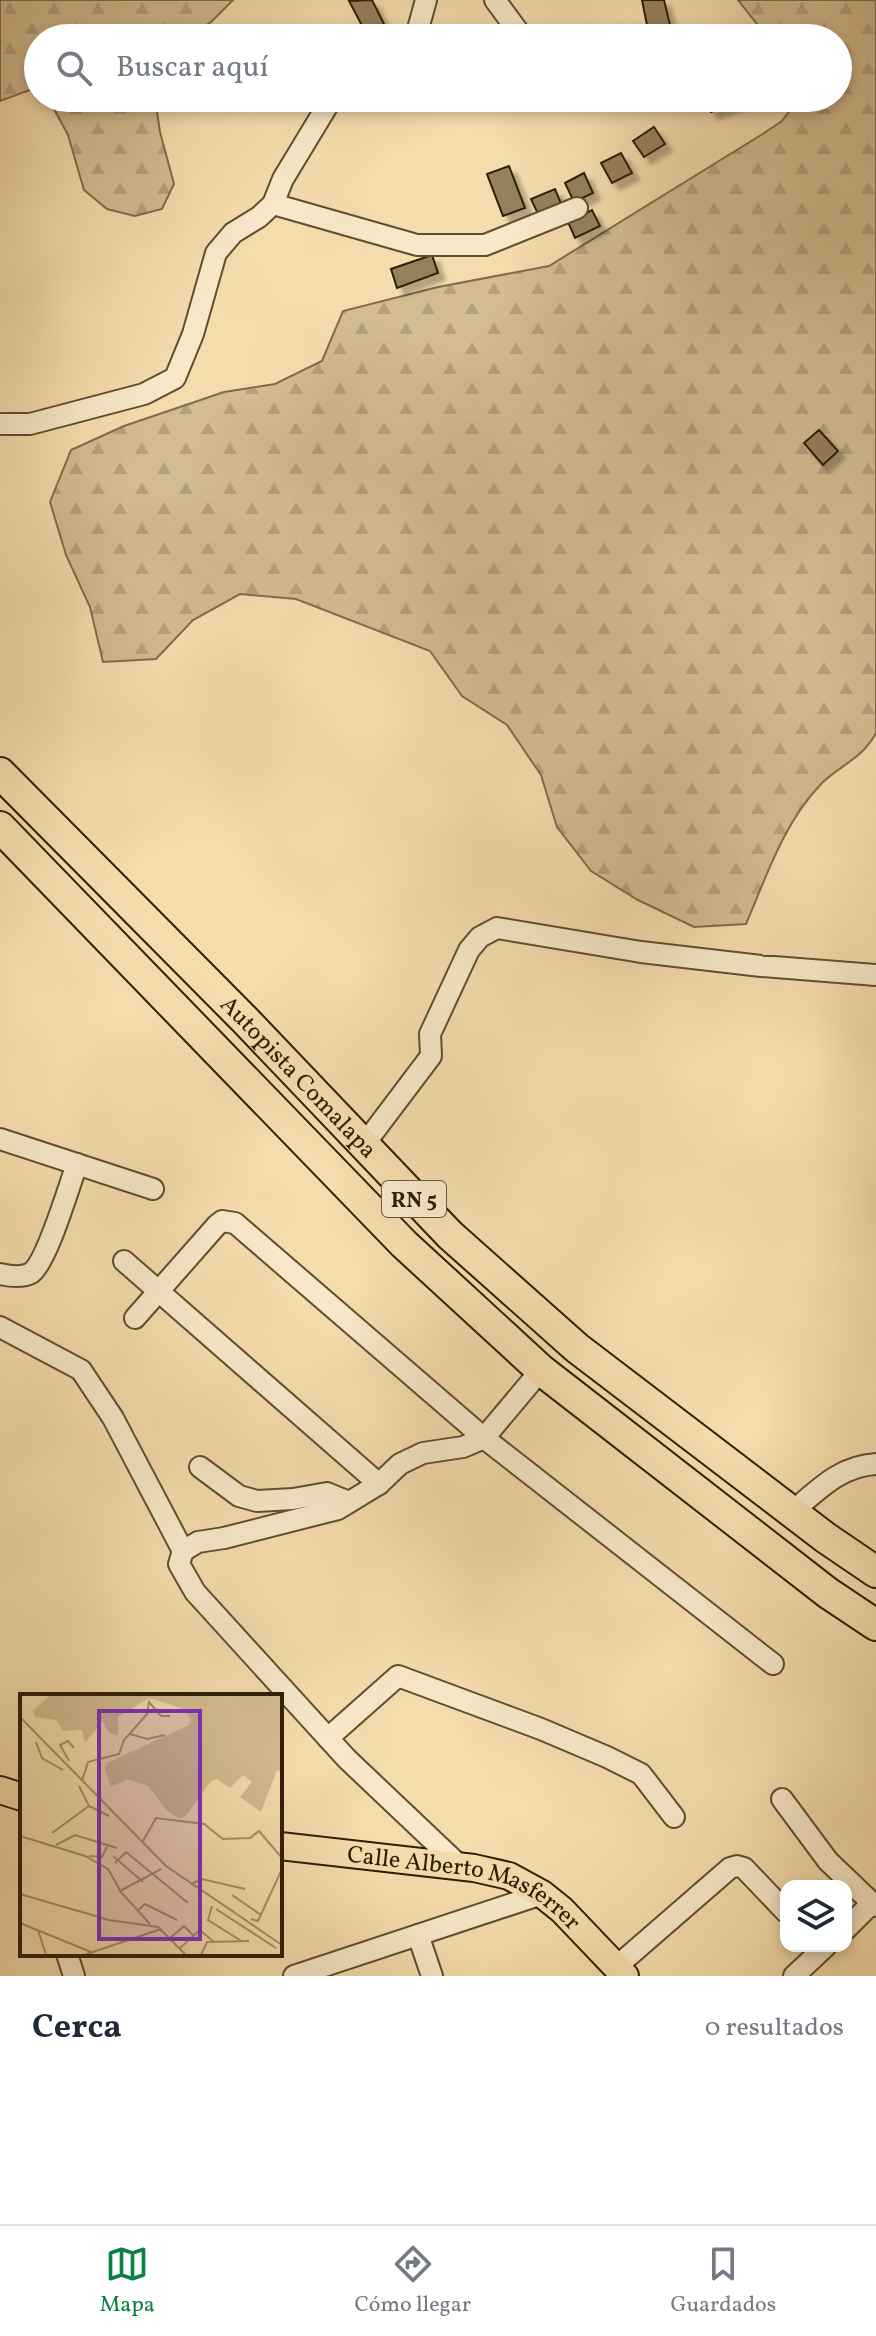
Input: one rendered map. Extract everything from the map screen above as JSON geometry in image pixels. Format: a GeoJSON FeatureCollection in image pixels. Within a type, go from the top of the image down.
{"type":"FeatureCollection","features":[{"type":"Feature","properties":{"kind":"highway","name":"Autopista Comalapa"},"geometry":{"type":"LineString","coordinates":[[0,773],[245,1020],[450,1235],[577,1348],[876,1572]]}},
{"type":"Feature","properties":{"kind":"highway","name":"Autopista Comalapa"},"geometry":{"type":"LineString","coordinates":[[0,827],[404,1244],[541,1370],[828,1593],[876,1625]]}},
{"type":"Feature","properties":{"kind":"main road"},"geometry":{"type":"LineString","coordinates":[[0,1790],[20,1796]]}},
{"type":"Feature","properties":{"kind":"main road","name":"Calle Alberto Masferrer"},"geometry":{"type":"LineString","coordinates":[[282,1846],[461,1867],[509,1876],[542,1894],[562,1910],[620,1971]]}},
{"type":"Feature","properties":{"kind":"street"},"geometry":{"type":"LineString","coordinates":[[419,24],[426,0]]}},
{"type":"Feature","properties":{"kind":"street"},"geometry":{"type":"LineString","coordinates":[[495,0],[513,24]]}},
{"type":"Feature","properties":{"kind":"street"},"geometry":{"type":"LineString","coordinates":[[0,424],[30,424],[144,394],[175,378],[193,334],[216,253],[233,233],[273,204],[283,179],[324,112]]}},
{"type":"Feature","properties":{"kind":"street"},"geometry":{"type":"LineString","coordinates":[[273,204],[417,245],[485,245],[577,208]]}},
{"type":"Feature","properties":{"kind":"street"},"geometry":{"type":"LineString","coordinates":[[363,1146],[431,1056],[430,1034],[469,950],[480,937],[497,928],[641,952],[876,975]]}},
{"type":"Feature","properties":{"kind":"street"},"geometry":{"type":"LineString","coordinates":[[0,1139],[153,1189]]}},
{"type":"Feature","properties":{"kind":"street"},"geometry":{"type":"LineString","coordinates":[[0,1274],[14,1277],[30,1273],[42,1259],[77,1164]]}},
{"type":"Feature","properties":{"kind":"street"},"geometry":{"type":"LineString","coordinates":[[135,1318],[217,1225],[222,1221],[235,1223],[484,1438],[773,1664]]}},
{"type":"Feature","properties":{"kind":"street"},"geometry":{"type":"LineString","coordinates":[[124,1261],[379,1484]]}},
{"type":"Feature","properties":{"kind":"street"},"geometry":{"type":"LineString","coordinates":[[0,1327],[81,1370],[113,1418],[183,1551]]}},
{"type":"Feature","properties":{"kind":"street"},"geometry":{"type":"LineString","coordinates":[[461,1867],[328,1738],[195,1592],[179,1564],[183,1551],[198,1542],[338,1509],[379,1484],[400,1464],[423,1453],[463,1447],[484,1438],[541,1370]]}},
{"type":"Feature","properties":{"kind":"street"},"geometry":{"type":"LineString","coordinates":[[792,1512],[835,1475],[860,1465],[876,1464]]}},
{"type":"Feature","properties":{"kind":"street"},"geometry":{"type":"LineString","coordinates":[[200,1467],[239,1496],[257,1501],[327,1493],[349,1502]]}},
{"type":"Feature","properties":{"kind":"street"},"geometry":{"type":"LineString","coordinates":[[328,1738],[398,1676],[541,1729],[641,1774],[674,1817]]}},
{"type":"Feature","properties":{"kind":"street"},"geometry":{"type":"LineString","coordinates":[[782,1799],[828,1861],[874,1904],[852,1924]]}},
{"type":"Feature","properties":{"kind":"street"},"geometry":{"type":"LineString","coordinates":[[620,1971],[730,1868],[744,1868],[780,1906]]}},
{"type":"Feature","properties":{"kind":"street"},"geometry":{"type":"LineString","coordinates":[[301,1975],[542,1894]]}},
{"type":"Feature","properties":{"kind":"street"},"geometry":{"type":"LineString","coordinates":[[418,1935],[432,1976]]}},
{"type":"Feature","properties":{"kind":"street"},"geometry":{"type":"LineString","coordinates":[[794,1976],[817,1952]]}},
{"type":"Feature","properties":{"kind":"street"},"geometry":{"type":"LineString","coordinates":[[68,1956],[74,1976]]}},
{"type":"Feature","properties":{"kind":"green space"},"geometry":{"type":"Polygon","coordinates":[[[0,0],[233,0],[208,24],[24,24],[24,92],[0,101],[0,0]]]}},
{"type":"Feature","properties":{"kind":"green space"},"geometry":{"type":"Polygon","coordinates":[[[738,0],[876,0],[876,733],[858,755],[822,783],[797,815],[746,924],[694,927],[638,900],[591,871],[557,827],[541,775],[507,725],[462,696],[430,651],[296,599],[240,594],[193,620],[156,659],[103,662],[90,607],[66,555],[50,502],[71,450],[124,426],[224,392],[275,384],[322,361],[343,311],[438,287],[549,266],[761,135],[782,121],[789,112],[852,112],[852,24],[757,24],[738,0]]]}},
{"type":"Feature","properties":{"kind":"green space"},"geometry":{"type":"Polygon","coordinates":[[[56,112],[157,112],[174,184],[162,209],[135,216],[107,209],[84,190],[68,135],[56,112]]]}},
{"type":"Feature","properties":{"kind":"building"},"geometry":{"type":"Polygon","coordinates":[[[372,0],[384,24],[361,24],[349,1],[372,0]]]}},
{"type":"Feature","properties":{"kind":"building"},"geometry":{"type":"Polygon","coordinates":[[[642,0],[664,0],[670,24],[647,24],[642,0]]]}},
{"type":"Feature","properties":{"kind":"building"},"geometry":{"type":"Polygon","coordinates":[[[654,127],[665,144],[644,157],[633,141],[654,127]]]}},
{"type":"Feature","properties":{"kind":"building"},"geometry":{"type":"Polygon","coordinates":[[[621,153],[632,173],[612,183],[601,163],[621,153]]]}},
{"type":"Feature","properties":{"kind":"building"},"geometry":{"type":"Polygon","coordinates":[[[509,166],[525,208],[503,216],[487,174],[509,166]]]}},
{"type":"Feature","properties":{"kind":"building"},"geometry":{"type":"Polygon","coordinates":[[[584,173],[593,193],[574,202],[565,183],[584,173]]]}},
{"type":"Feature","properties":{"kind":"building"},"geometry":{"type":"Polygon","coordinates":[[[555,189],[562,206],[539,216],[531,199],[555,189]]]}},
{"type":"Feature","properties":{"kind":"building"},"geometry":{"type":"Polygon","coordinates":[[[592,210],[600,226],[575,238],[568,222],[592,210]]]}},
{"type":"Feature","properties":{"kind":"building"},"geometry":{"type":"Polygon","coordinates":[[[432,255],[438,273],[397,288],[391,269],[432,255]]]}},
{"type":"Feature","properties":{"kind":"building"},"geometry":{"type":"Polygon","coordinates":[[[819,430],[838,451],[823,465],[804,443],[819,430]]]}}]}
